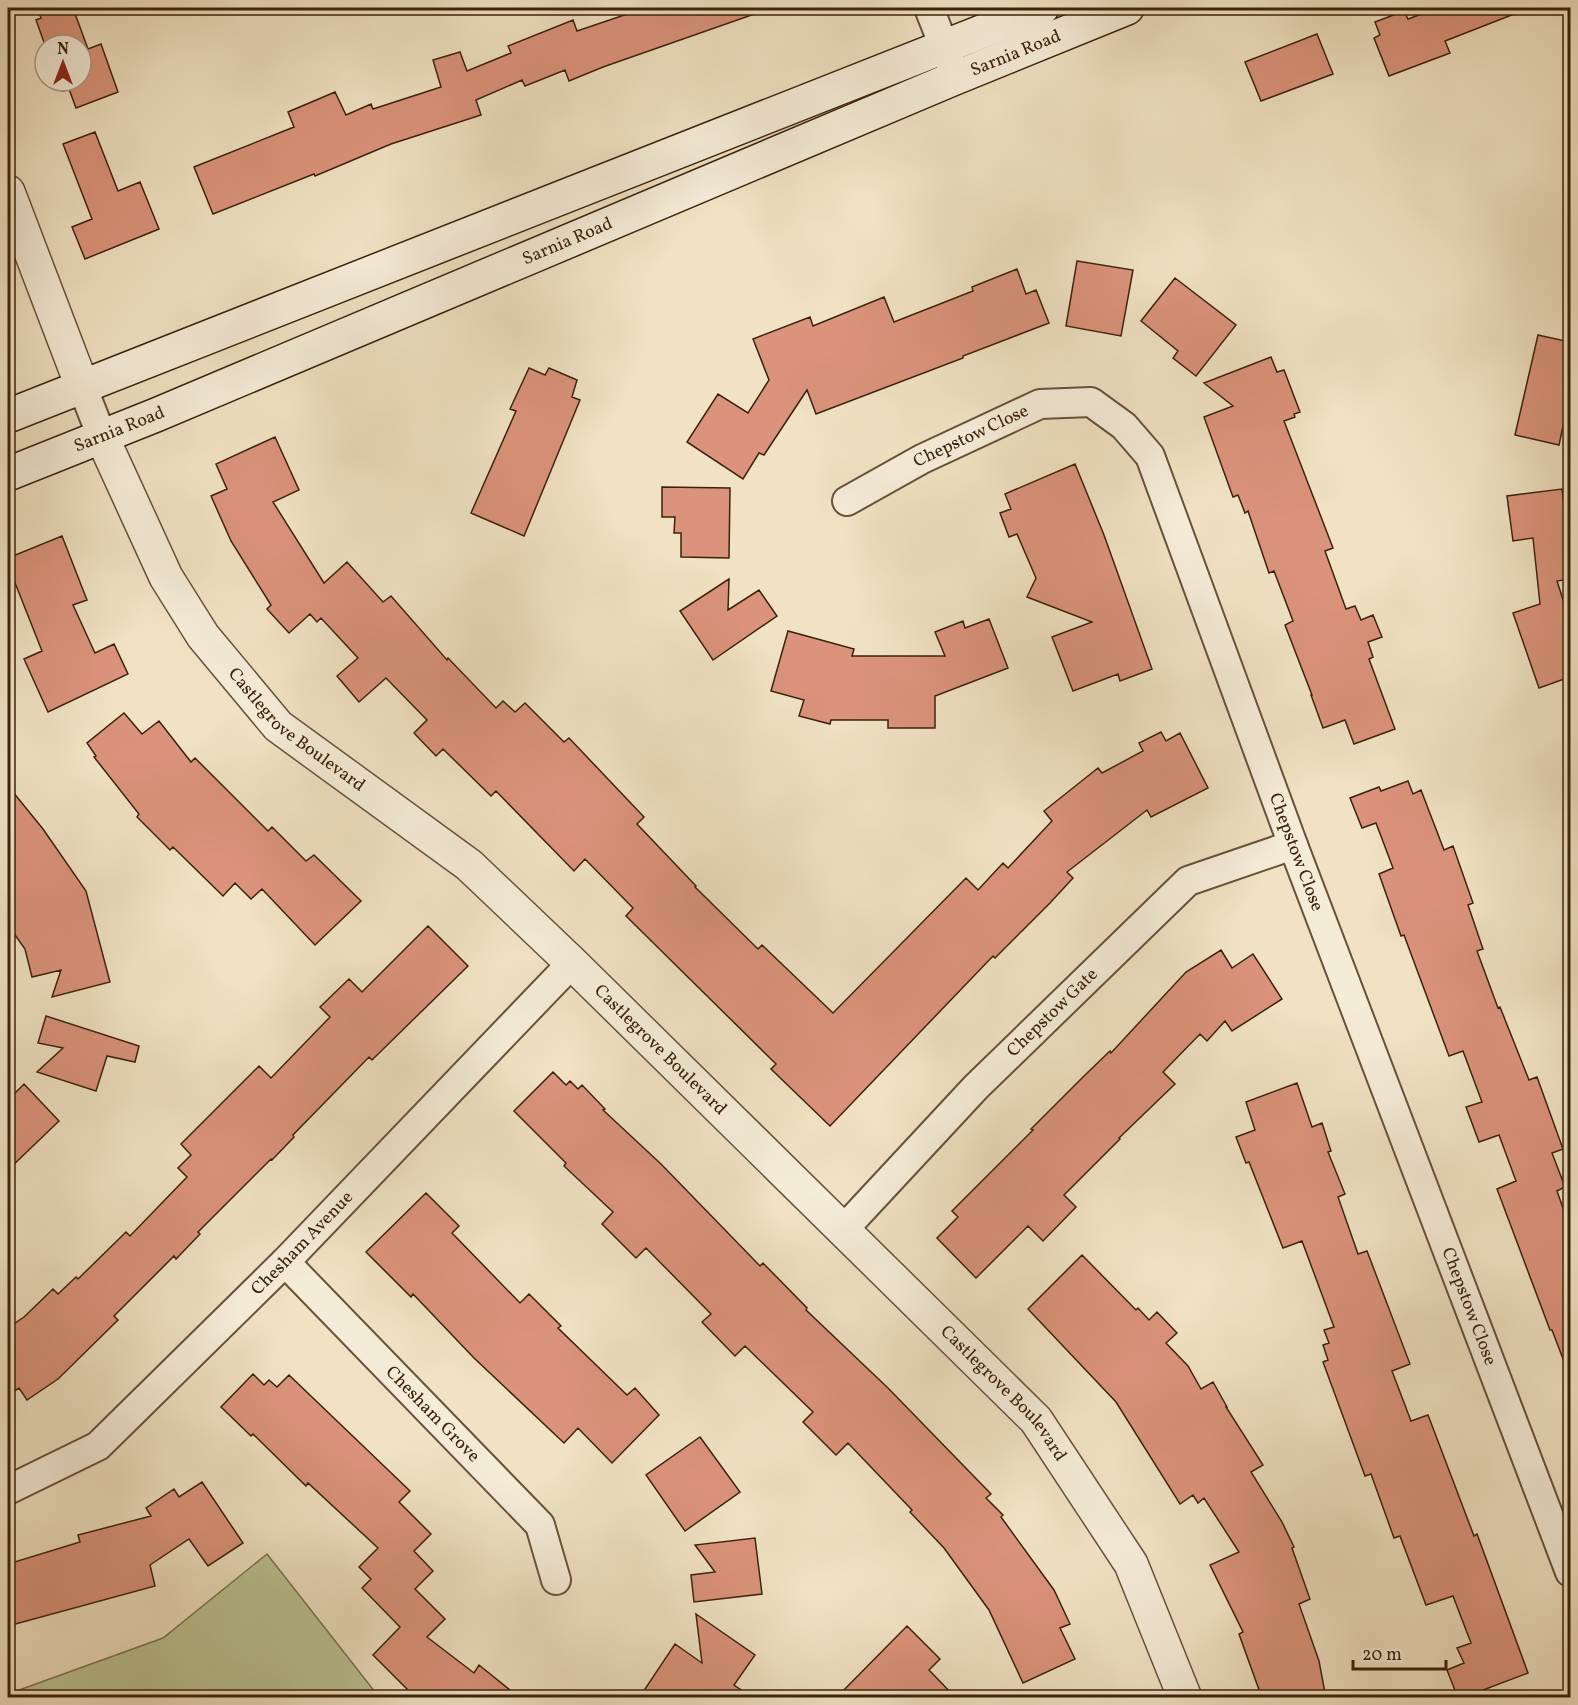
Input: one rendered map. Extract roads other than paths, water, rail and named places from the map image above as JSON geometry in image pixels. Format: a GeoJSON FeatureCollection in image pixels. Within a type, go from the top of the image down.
{"type":"FeatureCollection","features":[{"type":"Feature","properties":{"kind":"main road","name":"Sarnia Road"},"geometry":{"type":"LineString","coordinates":[[8,416],[1042,8]]}},
{"type":"Feature","properties":{"kind":"main road","name":"Sarnia Road"},"geometry":{"type":"LineString","coordinates":[[8,474],[102,438],[1127,8]]}},
{"type":"Feature","properties":{"kind":"main road"},"geometry":{"type":"LineString","coordinates":[[8,192],[82,386]]}},
{"type":"Feature","properties":{"kind":"main road","name":"Castlegrove Boulevard"},"geometry":{"type":"LineString","coordinates":[[102,438],[166,577],[203,636],[278,726],[469,865],[572,963],[1036,1420],[1131,1564],[1185,1698]]}},
{"type":"Feature","properties":{"kind":"street"},"geometry":{"type":"LineString","coordinates":[[929,8],[956,78]]}},
{"type":"Feature","properties":{"kind":"street"},"geometry":{"type":"LineString","coordinates":[[82,386],[102,438]]}},
{"type":"Feature","properties":{"kind":"street","name":"Chepstow Close"},"geometry":{"type":"LineString","coordinates":[[847,501],[922,459],[1040,404],[1091,402],[1124,426],[1150,456],[1293,845],[1570,1572]]}},
{"type":"Feature","properties":{"kind":"street","name":"Chepstow Gate"},"geometry":{"type":"LineString","coordinates":[[843,1230],[976,1088],[1188,881],[1293,845]]}},
{"type":"Feature","properties":{"kind":"street","name":"Chesham Avenue"},"geometry":{"type":"LineString","coordinates":[[8,1490],[98,1446],[285,1262],[572,963]]}},
{"type":"Feature","properties":{"kind":"street","name":"Chesham Grove"},"geometry":{"type":"LineString","coordinates":[[285,1262],[540,1525],[556,1580]]}}]}
